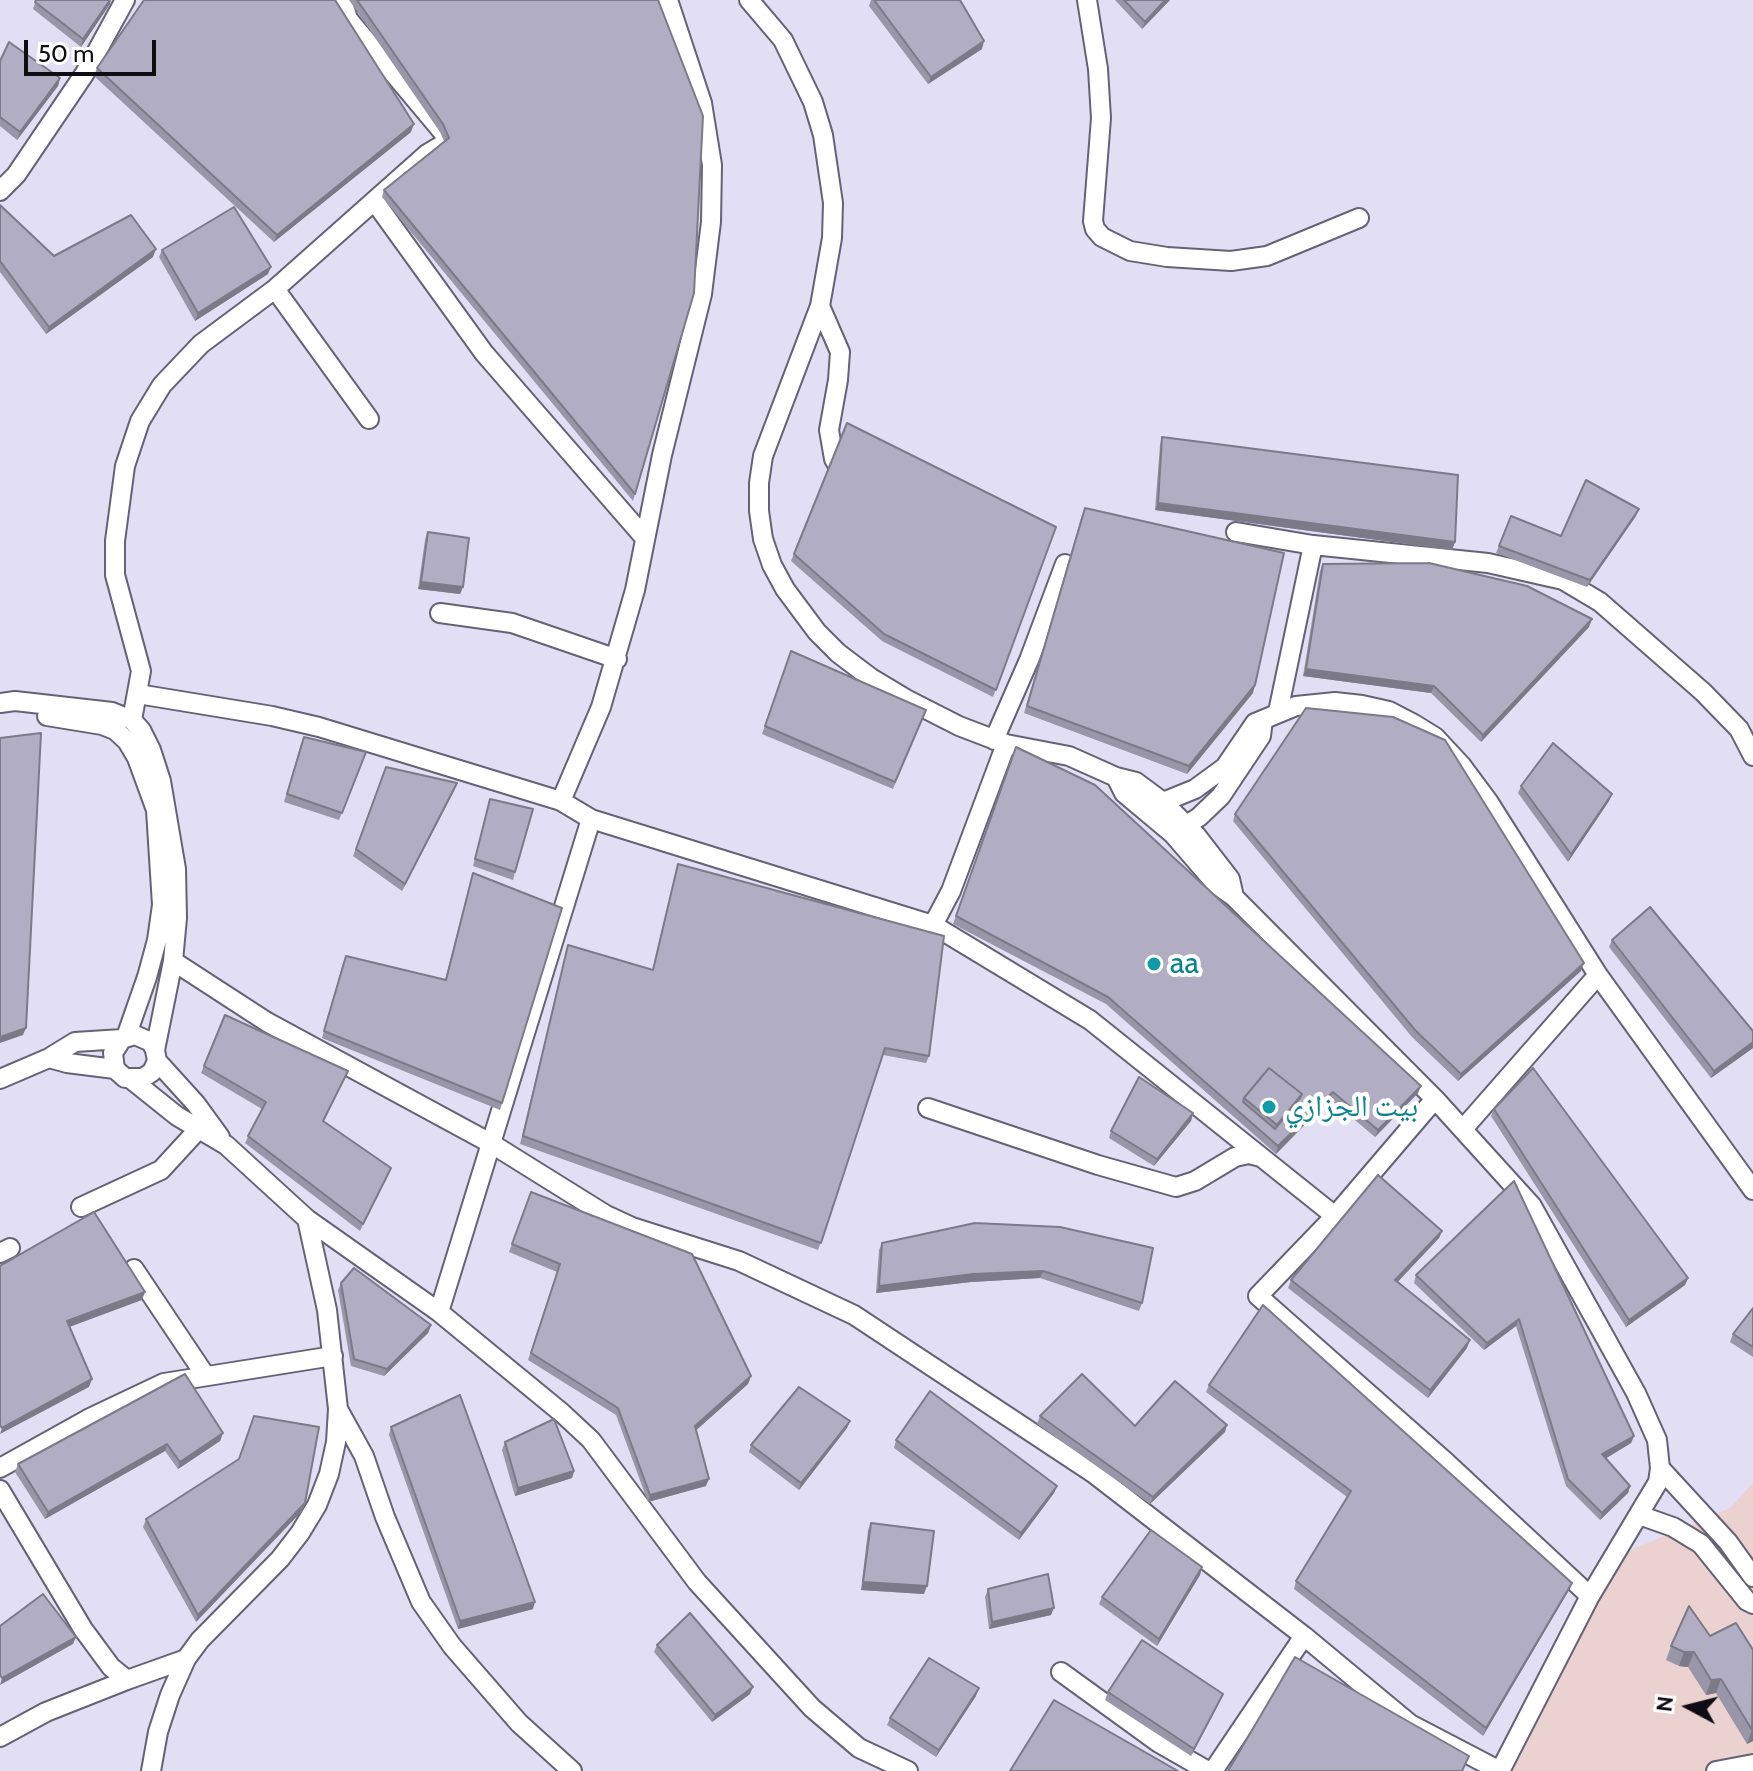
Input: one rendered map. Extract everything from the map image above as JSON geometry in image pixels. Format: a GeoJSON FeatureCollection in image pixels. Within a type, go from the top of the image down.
{"type":"FeatureCollection","features":[{"type":"Feature","properties":{"kind":"street"},"geometry":{"type":"LineString","coordinates":[[0,191],[16,175],[85,73],[125,0]]}},
{"type":"Feature","properties":{"kind":"street"},"geometry":{"type":"LineString","coordinates":[[342,0],[348,19],[448,139]]}},
{"type":"Feature","properties":{"kind":"street"},"geometry":{"type":"LineString","coordinates":[[561,801],[601,707],[617,659],[702,294],[711,222],[712,165],[702,103],[668,0]]}},
{"type":"Feature","properties":{"kind":"street"},"geometry":{"type":"LineString","coordinates":[[173,961],[267,1022],[492,1144],[606,1215],[632,1227],[739,1261],[854,1315],[1093,1473],[1304,1636],[1410,1724],[1500,1771],[1590,1596],[1658,1482],[1657,1440],[1636,1393],[1532,1206],[1435,1099],[1234,897],[1217,885],[1163,802],[1136,782],[1116,777],[1069,756],[1000,742],[959,726],[906,699],[838,653],[809,622],[785,589],[763,539],[759,483],[763,456],[820,306],[828,272],[833,203],[823,135],[800,70],[783,40],[749,0]]}},
{"type":"Feature","properties":{"kind":"street"},"geometry":{"type":"LineString","coordinates":[[1087,0],[1093,28],[1101,118],[1093,221],[1102,237],[1130,251],[1231,261],[1267,256],[1359,218]]}},
{"type":"Feature","properties":{"kind":"street"},"geometry":{"type":"LineString","coordinates":[[132,720],[141,671],[115,575],[115,541],[125,466],[140,421],[162,385],[201,344],[275,289],[427,154],[448,139],[474,128]]}},
{"type":"Feature","properties":{"kind":"street"},"geometry":{"type":"LineString","coordinates":[[375,202],[484,353],[644,537]]}},
{"type":"Feature","properties":{"kind":"street"},"geometry":{"type":"LineString","coordinates":[[275,289],[369,419]]}},
{"type":"Feature","properties":{"kind":"street"},"geometry":{"type":"LineString","coordinates":[[820,306],[840,352],[829,444],[840,473],[859,491]]}},
{"type":"Feature","properties":{"kind":"street"},"geometry":{"type":"LineString","coordinates":[[1236,532],[1313,545],[1488,563],[1563,580],[1600,602],[1703,692],[1739,729],[1753,756]]}},
{"type":"Feature","properties":{"kind":"street"},"geometry":{"type":"LineString","coordinates":[[1180,830],[1221,796],[1261,736],[1270,716],[1313,545]]}},
{"type":"Feature","properties":{"kind":"street"},"geometry":{"type":"LineString","coordinates":[[933,925],[951,891],[1000,742],[1065,564]]}},
{"type":"Feature","properties":{"kind":"street"},"geometry":{"type":"LineString","coordinates":[[440,613],[512,623],[617,659]]}},
{"type":"Feature","properties":{"kind":"street"},"geometry":{"type":"LineString","coordinates":[[138,694],[319,727],[561,801],[591,819],[933,925],[1090,1020],[1335,1216]]}},
{"type":"Feature","properties":{"kind":"street"},"geometry":{"type":"LineString","coordinates":[[0,705],[15,701],[91,708],[132,720],[146,740],[161,781],[169,870],[157,940],[124,1038],[113,1053],[115,1069]]}},
{"type":"Feature","properties":{"kind":"street"},"geometry":{"type":"LineString","coordinates":[[1163,802],[1195,789],[1225,767],[1251,727],[1270,716],[1312,704],[1335,702],[1389,711],[1435,737],[1488,801],[1598,975],[1753,1190]]}},
{"type":"Feature","properties":{"kind":"street"},"geometry":{"type":"LineString","coordinates":[[0,705],[13,713],[102,725],[115,730],[127,741],[145,776],[156,810],[177,918],[173,961],[152,1072],[132,1080]]}},
{"type":"Feature","properties":{"kind":"street"},"geometry":{"type":"LineString","coordinates":[[1116,777],[1124,793],[1180,830]]}},
{"type":"Feature","properties":{"kind":"street"},"geometry":{"type":"LineString","coordinates":[[439,1312],[591,819]]}},
{"type":"Feature","properties":{"kind":"street"},"geometry":{"type":"LineString","coordinates":[[1463,1129],[1598,975]]}},
{"type":"Feature","properties":{"kind":"street"},"geometry":{"type":"LineString","coordinates":[[0,1079],[49,1058],[75,1042],[143,1037],[226,1145],[307,1219],[439,1312],[591,1440],[697,1582],[812,1708],[859,1748],[908,1771]]}},
{"type":"Feature","properties":{"kind":"street"},"geometry":{"type":"LineString","coordinates":[[49,1058],[115,1069],[226,1145]]}},
{"type":"Feature","properties":{"kind":"street"},"geometry":{"type":"LineString","coordinates":[[1435,1099],[1335,1216],[1258,1296],[1447,1463],[1590,1596]]}},
{"type":"Feature","properties":{"kind":"street"},"geometry":{"type":"LineString","coordinates":[[928,1108],[1098,1165],[1176,1187],[1195,1181],[1235,1157],[1249,1154],[1264,1158]]}},
{"type":"Feature","properties":{"kind":"street"},"geometry":{"type":"LineString","coordinates":[[81,1207],[161,1170],[195,1133],[196,1127]]}},
{"type":"Feature","properties":{"kind":"street"},"geometry":{"type":"LineString","coordinates":[[151,1771],[158,1732],[186,1659],[200,1640],[280,1559],[317,1505],[329,1474],[336,1442],[338,1409],[321,1279],[307,1219]]}},
{"type":"Feature","properties":{"kind":"street"},"geometry":{"type":"LineString","coordinates":[[134,1269],[205,1375]]}},
{"type":"Feature","properties":{"kind":"street"},"geometry":{"type":"LineString","coordinates":[[0,1468],[88,1419],[164,1383],[333,1356]]}},
{"type":"Feature","properties":{"kind":"street"},"geometry":{"type":"LineString","coordinates":[[338,1409],[364,1456],[385,1517],[421,1602],[452,1646],[519,1723],[572,1771]]}},
{"type":"Feature","properties":{"kind":"street"},"geometry":{"type":"LineString","coordinates":[[1660,1468],[1720,1532],[1753,1577]]}},
{"type":"Feature","properties":{"kind":"street"},"geometry":{"type":"LineString","coordinates":[[0,1490],[83,1629],[111,1667],[127,1680]]}},
{"type":"Feature","properties":{"kind":"street"},"geometry":{"type":"LineString","coordinates":[[1639,1515],[1673,1527],[1701,1544],[1747,1601],[1753,1604]]}},
{"type":"Feature","properties":{"kind":"street"},"geometry":{"type":"LineString","coordinates":[[1061,1672],[1159,1743],[1211,1771],[1304,1636]]}},
{"type":"Feature","properties":{"kind":"street"},"geometry":{"type":"LineString","coordinates":[[0,1737],[46,1712],[186,1659]]}},
{"type":"Feature","properties":{"kind":"street"},"geometry":{"type":"LineString","coordinates":[[1716,1771],[1753,1764]]}},
{"type":"Feature","properties":{"kind":"shaded area"},"geometry":{"type":"Polygon","coordinates":[[[1753,1483],[1753,1771],[1504,1771],[1624,1553],[1730,1508],[1753,1483]]]}},
{"type":"Feature","properties":{"kind":"building"},"geometry":{"type":"Polygon","coordinates":[[[36,0],[110,0],[83,39],[36,0]]]}},
{"type":"Feature","properties":{"kind":"building"},"geometry":{"type":"Polygon","coordinates":[[[144,0],[335,0],[414,124],[277,235],[97,68],[144,0]]]}},
{"type":"Feature","properties":{"kind":"building"},"geometry":{"type":"Polygon","coordinates":[[[357,0],[658,0],[703,116],[694,293],[635,494],[384,190],[449,138],[443,124],[357,0]]]}},
{"type":"Feature","properties":{"kind":"building"},"geometry":{"type":"Polygon","coordinates":[[[874,0],[960,0],[984,41],[931,77],[874,0]]]}},
{"type":"Feature","properties":{"kind":"building"},"geometry":{"type":"Polygon","coordinates":[[[1124,0],[1165,0],[1145,22],[1124,0]]]}},
{"type":"Feature","properties":{"kind":"building"},"geometry":{"type":"Polygon","coordinates":[[[9,42],[60,78],[20,132],[0,117],[0,61],[9,42]]]}},
{"type":"Feature","properties":{"kind":"building"},"geometry":{"type":"Polygon","coordinates":[[[0,205],[54,256],[131,215],[156,249],[49,327],[0,261],[0,205]]]}},
{"type":"Feature","properties":{"kind":"building"},"geometry":{"type":"Polygon","coordinates":[[[234,207],[271,267],[198,313],[162,250],[234,207]]]}},
{"type":"Feature","properties":{"kind":"building"},"geometry":{"type":"Polygon","coordinates":[[[847,423],[1056,527],[996,690],[884,634],[794,554],[847,423]]]}},
{"type":"Feature","properties":{"kind":"building"},"geometry":{"type":"Polygon","coordinates":[[[1162,437],[1458,475],[1455,542],[1158,503],[1162,437]]]}},
{"type":"Feature","properties":{"kind":"building"},"geometry":{"type":"Polygon","coordinates":[[[1586,480],[1639,509],[1590,580],[1499,546],[1511,516],[1561,536],[1586,480]]]}},
{"type":"Feature","properties":{"kind":"building"},"geometry":{"type":"Polygon","coordinates":[[[1085,508],[1284,553],[1255,685],[1189,766],[1027,706],[1085,508]]]}},
{"type":"Feature","properties":{"kind":"building"},"geometry":{"type":"Polygon","coordinates":[[[428,532],[469,538],[463,587],[421,582],[428,532]]]}},
{"type":"Feature","properties":{"kind":"building"},"geometry":{"type":"Polygon","coordinates":[[[1429,563],[1527,586],[1592,619],[1483,735],[1434,686],[1306,669],[1323,564],[1429,563]]]}},
{"type":"Feature","properties":{"kind":"building"},"geometry":{"type":"Polygon","coordinates":[[[791,651],[926,710],[895,782],[765,726],[791,651]]]}},
{"type":"Feature","properties":{"kind":"building"},"geometry":{"type":"Polygon","coordinates":[[[1306,708],[1393,717],[1445,740],[1584,963],[1461,1074],[1415,1030],[1235,814],[1306,708]]]}},
{"type":"Feature","properties":{"kind":"building"},"geometry":{"type":"Polygon","coordinates":[[[41,733],[26,1028],[0,1037],[0,738],[41,733]]]}},
{"type":"Feature","properties":{"kind":"building"},"geometry":{"type":"Polygon","coordinates":[[[304,737],[366,752],[342,813],[287,794],[304,737]]]}},
{"type":"Feature","properties":{"kind":"building"},"geometry":{"type":"Polygon","coordinates":[[[1553,743],[1612,794],[1571,854],[1521,786],[1553,743]]]}},
{"type":"Feature","properties":{"kind":"building","name":"aa"},"geometry":{"type":"Polygon","coordinates":[[[1016,747],[1095,785],[1421,1086],[1378,1130],[1333,1092],[1278,1146],[1108,997],[956,916],[1016,747]],[[1269,1068],[1243,1102],[1275,1129],[1302,1094],[1269,1068]]]}},
{"type":"Feature","properties":{"kind":"building"},"geometry":{"type":"Polygon","coordinates":[[[386,767],[457,783],[405,884],[356,849],[386,767]]]}},
{"type":"Feature","properties":{"kind":"building"},"geometry":{"type":"Polygon","coordinates":[[[490,799],[533,809],[515,872],[475,859],[490,799]]]}},
{"type":"Feature","properties":{"kind":"building"},"geometry":{"type":"Polygon","coordinates":[[[678,864],[944,936],[929,1056],[885,1048],[821,1243],[523,1136],[568,945],[653,970],[678,864]]]}},
{"type":"Feature","properties":{"kind":"building"},"geometry":{"type":"Polygon","coordinates":[[[473,873],[562,908],[502,1103],[324,1031],[346,956],[446,980],[473,873]]]}},
{"type":"Feature","properties":{"kind":"building"},"geometry":{"type":"Polygon","coordinates":[[[1650,907],[1753,1031],[1753,1042],[1714,1071],[1612,940],[1650,907]]]}},
{"type":"Feature","properties":{"kind":"building"},"geometry":{"type":"Polygon","coordinates":[[[225,1015],[348,1071],[323,1121],[391,1168],[363,1224],[248,1136],[266,1102],[204,1066],[225,1015]]]}},
{"type":"Feature","properties":{"kind":"building","name":"بيت الجزازي"},"geometry":{"type":"Polygon","coordinates":[[[1269,1068],[1302,1094],[1277,1125],[1244,1098],[1269,1068]]]}},
{"type":"Feature","properties":{"kind":"building"},"geometry":{"type":"Polygon","coordinates":[[[1533,1068],[1688,1278],[1629,1320],[1494,1109],[1533,1068]]]}},
{"type":"Feature","properties":{"kind":"building"},"geometry":{"type":"Polygon","coordinates":[[[1139,1077],[1193,1113],[1157,1159],[1111,1131],[1139,1077]]]}},
{"type":"Feature","properties":{"kind":"building"},"geometry":{"type":"Polygon","coordinates":[[[1378,1175],[1442,1231],[1395,1280],[1470,1340],[1430,1390],[1291,1280],[1378,1175]]]}},
{"type":"Feature","properties":{"kind":"building"},"geometry":{"type":"Polygon","coordinates":[[[1514,1181],[1634,1436],[1602,1454],[1630,1486],[1602,1513],[1568,1479],[1519,1319],[1487,1343],[1416,1275],[1514,1181]]]}},
{"type":"Feature","properties":{"kind":"building"},"geometry":{"type":"Polygon","coordinates":[[[531,1192],[692,1254],[751,1376],[695,1426],[709,1479],[650,1495],[618,1408],[531,1353],[560,1264],[512,1244],[531,1192]]]}},
{"type":"Feature","properties":{"kind":"building"},"geometry":{"type":"Polygon","coordinates":[[[94,1212],[145,1292],[67,1321],[92,1379],[2,1428],[0,1266],[94,1212]]]}},
{"type":"Feature","properties":{"kind":"building"},"geometry":{"type":"Polygon","coordinates":[[[975,1223],[1060,1227],[1153,1248],[1142,1303],[1043,1271],[973,1274],[879,1286],[882,1243],[975,1223]]]}},
{"type":"Feature","properties":{"kind":"building"},"geometry":{"type":"Polygon","coordinates":[[[354,1268],[431,1325],[387,1369],[354,1359],[341,1283],[354,1268]]]}},
{"type":"Feature","properties":{"kind":"building"},"geometry":{"type":"Polygon","coordinates":[[[1263,1305],[1572,1583],[1486,1728],[1296,1581],[1351,1491],[1209,1385],[1263,1305]]]}},
{"type":"Feature","properties":{"kind":"building"},"geometry":{"type":"Polygon","coordinates":[[[1753,1308],[1753,1347],[1733,1334],[1753,1308]]]}},
{"type":"Feature","properties":{"kind":"building"},"geometry":{"type":"Polygon","coordinates":[[[185,1374],[223,1433],[180,1462],[167,1444],[48,1512],[18,1464],[185,1374]]]}},
{"type":"Feature","properties":{"kind":"building"},"geometry":{"type":"Polygon","coordinates":[[[1082,1374],[1135,1426],[1175,1381],[1227,1425],[1153,1497],[1040,1416],[1082,1374]]]}},
{"type":"Feature","properties":{"kind":"building"},"geometry":{"type":"Polygon","coordinates":[[[799,1387],[850,1421],[801,1483],[751,1445],[799,1387]]]}},
{"type":"Feature","properties":{"kind":"building"},"geometry":{"type":"Polygon","coordinates":[[[930,1391],[1057,1486],[1021,1533],[896,1440],[930,1391]]]}},
{"type":"Feature","properties":{"kind":"building"},"geometry":{"type":"Polygon","coordinates":[[[460,1395],[535,1602],[460,1621],[391,1427],[460,1395]]]}},
{"type":"Feature","properties":{"kind":"building"},"geometry":{"type":"Polygon","coordinates":[[[254,1416],[319,1427],[305,1503],[198,1615],[146,1519],[239,1459],[254,1416]]]}},
{"type":"Feature","properties":{"kind":"building"},"geometry":{"type":"Polygon","coordinates":[[[554,1419],[574,1471],[518,1488],[505,1442],[554,1419]]]}},
{"type":"Feature","properties":{"kind":"building"},"geometry":{"type":"Polygon","coordinates":[[[871,1523],[934,1531],[927,1586],[863,1582],[871,1523]]]}},
{"type":"Feature","properties":{"kind":"building"},"geometry":{"type":"Polygon","coordinates":[[[1151,1530],[1202,1567],[1159,1639],[1102,1597],[1151,1530]]]}},
{"type":"Feature","properties":{"kind":"building"},"geometry":{"type":"Polygon","coordinates":[[[1048,1574],[1054,1608],[992,1622],[988,1589],[1048,1574]]]}},
{"type":"Feature","properties":{"kind":"building"},"geometry":{"type":"Polygon","coordinates":[[[43,1594],[76,1637],[2,1678],[0,1626],[43,1594]]]}},
{"type":"Feature","properties":{"kind":"building"},"geometry":{"type":"Polygon","coordinates":[[[1689,1606],[1710,1636],[1736,1623],[1753,1650],[1752,1730],[1721,1679],[1711,1680],[1694,1652],[1684,1652],[1671,1646],[1689,1606]]]}},
{"type":"Feature","properties":{"kind":"building"},"geometry":{"type":"Polygon","coordinates":[[[690,1613],[753,1687],[715,1715],[657,1645],[690,1613]]]}},
{"type":"Feature","properties":{"kind":"building"},"geometry":{"type":"Polygon","coordinates":[[[1142,1640],[1223,1694],[1194,1749],[1108,1692],[1142,1640]]]}},
{"type":"Feature","properties":{"kind":"building"},"geometry":{"type":"Polygon","coordinates":[[[1295,1657],[1469,1756],[1462,1771],[1228,1771],[1295,1657]]]}},
{"type":"Feature","properties":{"kind":"building"},"geometry":{"type":"Polygon","coordinates":[[[929,1658],[979,1688],[939,1750],[890,1718],[929,1658]]]}},
{"type":"Feature","properties":{"kind":"building"},"geometry":{"type":"Polygon","coordinates":[[[1054,1700],[1178,1771],[1010,1771],[1054,1700]]]}},
{"type":"Feature","properties":{"kind":"place","name":"aa"},"geometry":{"type":"Point","coordinates":[1154,964]}},
{"type":"Feature","properties":{"kind":"place","name":"بيت الجزازي"},"geometry":{"type":"Point","coordinates":[1269,1107]}}]}
